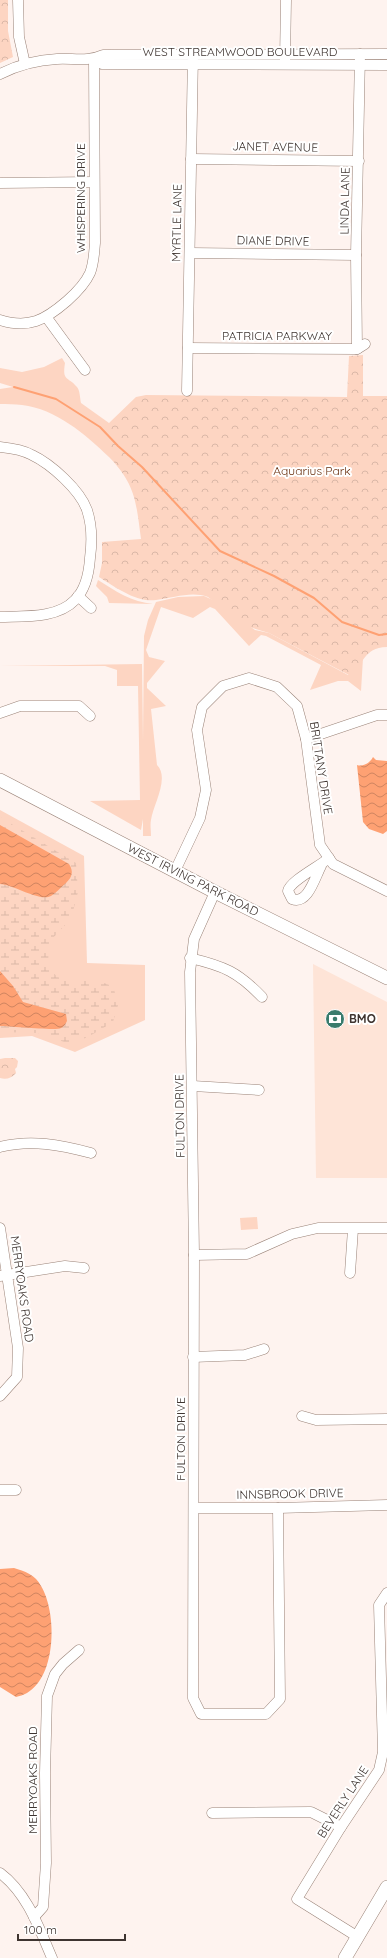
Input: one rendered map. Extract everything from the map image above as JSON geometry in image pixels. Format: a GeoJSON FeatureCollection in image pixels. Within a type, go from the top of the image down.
{"type":"FeatureCollection","features":[{"type":"Feature","properties":{"kind":"main road","name":"WEST IRVING PARK ROAD"},"geometry":{"type":"LineString","coordinates":[[0,780],[215,892],[387,978]]}},
{"type":"Feature","properties":{"kind":"main road"},"geometry":{"type":"LineString","coordinates":[[345,1958],[387,1887]]}},
{"type":"Feature","properties":{"kind":"street"},"geometry":{"type":"LineString","coordinates":[[18,0],[19,37],[26,64]]}},
{"type":"Feature","properties":{"kind":"street"},"geometry":{"type":"LineString","coordinates":[[285,65],[286,0]]}},
{"type":"Feature","properties":{"kind":"street","name":"MYRTLE LANE"},"geometry":{"type":"LineString","coordinates":[[187,391],[193,54]]}},
{"type":"Feature","properties":{"kind":"street","name":"LINDA LANE"},"geometry":{"type":"LineString","coordinates":[[360,54],[356,255],[361,347]]}},
{"type":"Feature","properties":{"kind":"street","name":"WEST STREAMWOOD BOULEVARD"},"geometry":{"type":"LineString","coordinates":[[0,74],[26,64],[57,59],[94,59],[103,55],[387,54]]}},
{"type":"Feature","properties":{"kind":"street","name":"WEST STREAMWOOD BOULEVARD"},"geometry":{"type":"LineString","coordinates":[[94,59],[102,64],[387,65]]}},
{"type":"Feature","properties":{"kind":"street","name":"WHISPERING DRIVE"},"geometry":{"type":"LineString","coordinates":[[0,320],[18,324],[47,318],[75,294],[89,274],[94,256],[94,59]]}},
{"type":"Feature","properties":{"kind":"street","name":"JANET AVENUE"},"geometry":{"type":"LineString","coordinates":[[191,159],[359,161]]}},
{"type":"Feature","properties":{"kind":"street"},"geometry":{"type":"LineString","coordinates":[[0,183],[94,182]]}},
{"type":"Feature","properties":{"kind":"street","name":"DIANE DRIVE"},"geometry":{"type":"LineString","coordinates":[[190,253],[356,255]]}},
{"type":"Feature","properties":{"kind":"street"},"geometry":{"type":"LineString","coordinates":[[47,318],[85,370]]}},
{"type":"Feature","properties":{"kind":"street","name":"PATRICIA PARKWAY"},"geometry":{"type":"LineString","coordinates":[[188,348],[361,347]]}},
{"type":"Feature","properties":{"kind":"street"},"geometry":{"type":"LineString","coordinates":[[0,447],[32,455],[45,463],[56,471],[83,501],[90,522],[91,549],[89,572],[75,601],[46,615],[0,617]]}},
{"type":"Feature","properties":{"kind":"street"},"geometry":{"type":"LineString","coordinates":[[78,596],[91,608]]}},
{"type":"Feature","properties":{"kind":"street","name":"BRITTANY DRIVE"},"geometry":{"type":"LineString","coordinates":[[175,871],[200,818],[206,790],[197,730],[202,707],[212,696],[227,684],[249,678],[277,686],[297,706],[306,739],[320,844],[329,858],[333,864],[387,891]]}},
{"type":"Feature","properties":{"kind":"street"},"geometry":{"type":"LineString","coordinates":[[0,713],[20,706],[79,706],[90,716]]}},
{"type":"Feature","properties":{"kind":"street"},"geometry":{"type":"LineString","coordinates":[[306,739],[377,715],[387,715]]}},
{"type":"Feature","properties":{"kind":"street"},"geometry":{"type":"LineString","coordinates":[[321,866],[329,858]]}},
{"type":"Feature","properties":{"kind":"street","name":"FULTON DRIVE"},"geometry":{"type":"LineString","coordinates":[[215,892],[194,939],[190,958],[193,1086],[194,1256],[193,1698],[201,1714],[266,1714],[280,1698],[278,1508]]}},
{"type":"Feature","properties":{"kind":"street"},"geometry":{"type":"LineString","coordinates":[[190,958],[208,962],[239,976],[262,997]]}},
{"type":"Feature","properties":{"kind":"street"},"geometry":{"type":"LineString","coordinates":[[193,1086],[259,1090]]}},
{"type":"Feature","properties":{"kind":"street"},"geometry":{"type":"LineString","coordinates":[[0,1148],[42,1144],[62,1145],[91,1154]]}},
{"type":"Feature","properties":{"kind":"street","name":"MERRYOAKS ROAD"},"geometry":{"type":"LineString","coordinates":[[0,1228],[4,1275],[18,1348],[17,1377],[0,1396]]}},
{"type":"Feature","properties":{"kind":"street"},"geometry":{"type":"LineString","coordinates":[[194,1256],[247,1254],[292,1234],[318,1228],[387,1228]]}},
{"type":"Feature","properties":{"kind":"street"},"geometry":{"type":"LineString","coordinates":[[350,1273],[353,1229]]}},
{"type":"Feature","properties":{"kind":"street"},"geometry":{"type":"LineString","coordinates":[[4,1275],[65,1266],[84,1268]]}},
{"type":"Feature","properties":{"kind":"street"},"geometry":{"type":"LineString","coordinates":[[194,1357],[245,1355],[264,1349]]}},
{"type":"Feature","properties":{"kind":"street"},"geometry":{"type":"LineString","coordinates":[[302,1416],[316,1420],[387,1418]]}},
{"type":"Feature","properties":{"kind":"street"},"geometry":{"type":"LineString","coordinates":[[0,1490],[16,1490]]}},
{"type":"Feature","properties":{"kind":"street","name":"INNSBROOK DRIVE"},"geometry":{"type":"LineString","coordinates":[[194,1508],[278,1508],[387,1505]]}},
{"type":"Feature","properties":{"kind":"street","name":"BEVERLY LANE"},"geometry":{"type":"LineString","coordinates":[[358,1937],[297,1899],[341,1827],[379,1770],[383,1752],[379,1605],[387,1593]]}},
{"type":"Feature","properties":{"kind":"street","name":"MERRYOAKS ROAD"},"geometry":{"type":"LineString","coordinates":[[34,1917],[43,1907],[45,1878],[47,1696],[55,1674],[63,1664],[79,1650]]}},
{"type":"Feature","properties":{"kind":"street"},"geometry":{"type":"LineString","coordinates":[[212,1814],[311,1812],[341,1827]]}},
{"type":"Feature","properties":{"kind":"street"},"geometry":{"type":"LineString","coordinates":[[0,1873],[22,1896],[34,1917],[52,1958]]}},
{"type":"Feature","properties":{"kind":"shaded area"},"geometry":{"type":"Polygon","coordinates":[[[313,964],[387,1002],[387,1178],[316,1178],[313,964]]]}},
{"type":"Feature","properties":{"kind":"green space"},"geometry":{"type":"Polygon","coordinates":[[[0,0],[8,0],[8,31],[13,57],[0,63],[0,0]]]}},
{"type":"Feature","properties":{"kind":"green space","name":"Aquarius Park"},"geometry":{"type":"Polygon","coordinates":[[[363,355],[363,396],[387,396],[387,647],[379,648],[368,653],[359,666],[349,675],[269,633],[243,625],[208,597],[202,595],[189,595],[156,600],[141,599],[126,593],[99,577],[102,563],[102,542],[141,539],[136,504],[130,485],[125,476],[109,457],[109,423],[136,397],[146,395],[347,397],[349,356],[363,355]]]}},
{"type":"Feature","properties":{"kind":"green space"},"geometry":{"type":"Polygon","coordinates":[[[62,358],[65,363],[65,376],[78,388],[81,403],[109,423],[109,457],[80,431],[58,417],[35,407],[0,404],[0,389],[13,387],[0,383],[0,368],[22,372],[44,367],[62,358]]]}},
{"type":"Feature","properties":{"kind":"green space"},"geometry":{"type":"Polygon","coordinates":[[[98,580],[117,592],[138,601],[153,604],[109,603],[107,597],[96,586],[98,580]]]}},
{"type":"Feature","properties":{"kind":"green space"},"geometry":{"type":"Polygon","coordinates":[[[204,596],[213,600],[255,630],[269,633],[348,675],[363,658],[361,691],[348,681],[338,681],[310,690],[321,665],[266,636],[261,635],[249,646],[215,609],[210,607],[193,618],[161,607],[146,650],[149,657],[165,661],[147,683],[147,688],[166,706],[151,709],[157,765],[161,770],[162,777],[160,792],[152,814],[151,836],[143,836],[143,819],[141,830],[90,801],[140,800],[138,686],[117,686],[117,670],[105,666],[0,666],[142,664],[143,741],[144,636],[148,620],[156,602],[178,597],[204,596]]]}},
{"type":"Feature","properties":{"kind":"green space"},"geometry":{"type":"Polygon","coordinates":[[[0,810],[84,856],[87,963],[145,965],[145,1020],[75,1052],[32,1036],[0,1038],[0,810]]]}},
{"type":"Feature","properties":{"kind":"green space"},"geometry":{"type":"Polygon","coordinates":[[[0,817],[76,863],[78,892],[71,919],[49,942],[48,965],[57,977],[75,980],[94,979],[112,986],[119,1002],[113,1022],[88,1037],[70,1044],[38,1033],[0,1032],[0,817]]]}},
{"type":"Feature","properties":{"kind":"green space"},"geometry":{"type":"Polygon","coordinates":[[[15,1058],[18,1061],[15,1069],[16,1073],[7,1079],[0,1078],[0,1059],[15,1058]]]}},
{"type":"Feature","properties":{"kind":"green space"},"geometry":{"type":"Polygon","coordinates":[[[257,1217],[258,1229],[241,1230],[240,1218],[257,1217]]]}},
{"type":"Feature","properties":{"kind":"water"},"geometry":{"type":"Polygon","coordinates":[[[373,757],[376,760],[387,761],[387,831],[383,834],[369,829],[363,822],[357,765],[366,764],[373,757]]]}},
{"type":"Feature","properties":{"kind":"water"},"geometry":{"type":"Polygon","coordinates":[[[0,825],[69,864],[72,872],[68,881],[53,895],[46,897],[40,897],[0,884],[0,825]]]}},
{"type":"Feature","properties":{"kind":"water"},"geometry":{"type":"Polygon","coordinates":[[[0,971],[13,986],[23,1002],[66,1014],[67,1021],[64,1026],[58,1029],[51,1029],[0,1026],[0,971]]]}},
{"type":"Feature","properties":{"kind":"water"},"geometry":{"type":"Polygon","coordinates":[[[14,1568],[29,1574],[39,1582],[46,1597],[52,1627],[49,1659],[44,1673],[37,1685],[27,1693],[16,1697],[0,1687],[0,1569],[14,1568]]]}},
{"type":"Feature","properties":{"kind":"waterway"},"geometry":{"type":"LineString","coordinates":[[14,387],[56,399],[100,427],[118,446],[142,467],[220,551],[274,576],[314,598],[342,622],[379,635],[387,634]]}},
{"type":"Feature","properties":{"kind":"place","name":"BMO"},"geometry":{"type":"Point","coordinates":[335,1019]}}]}
